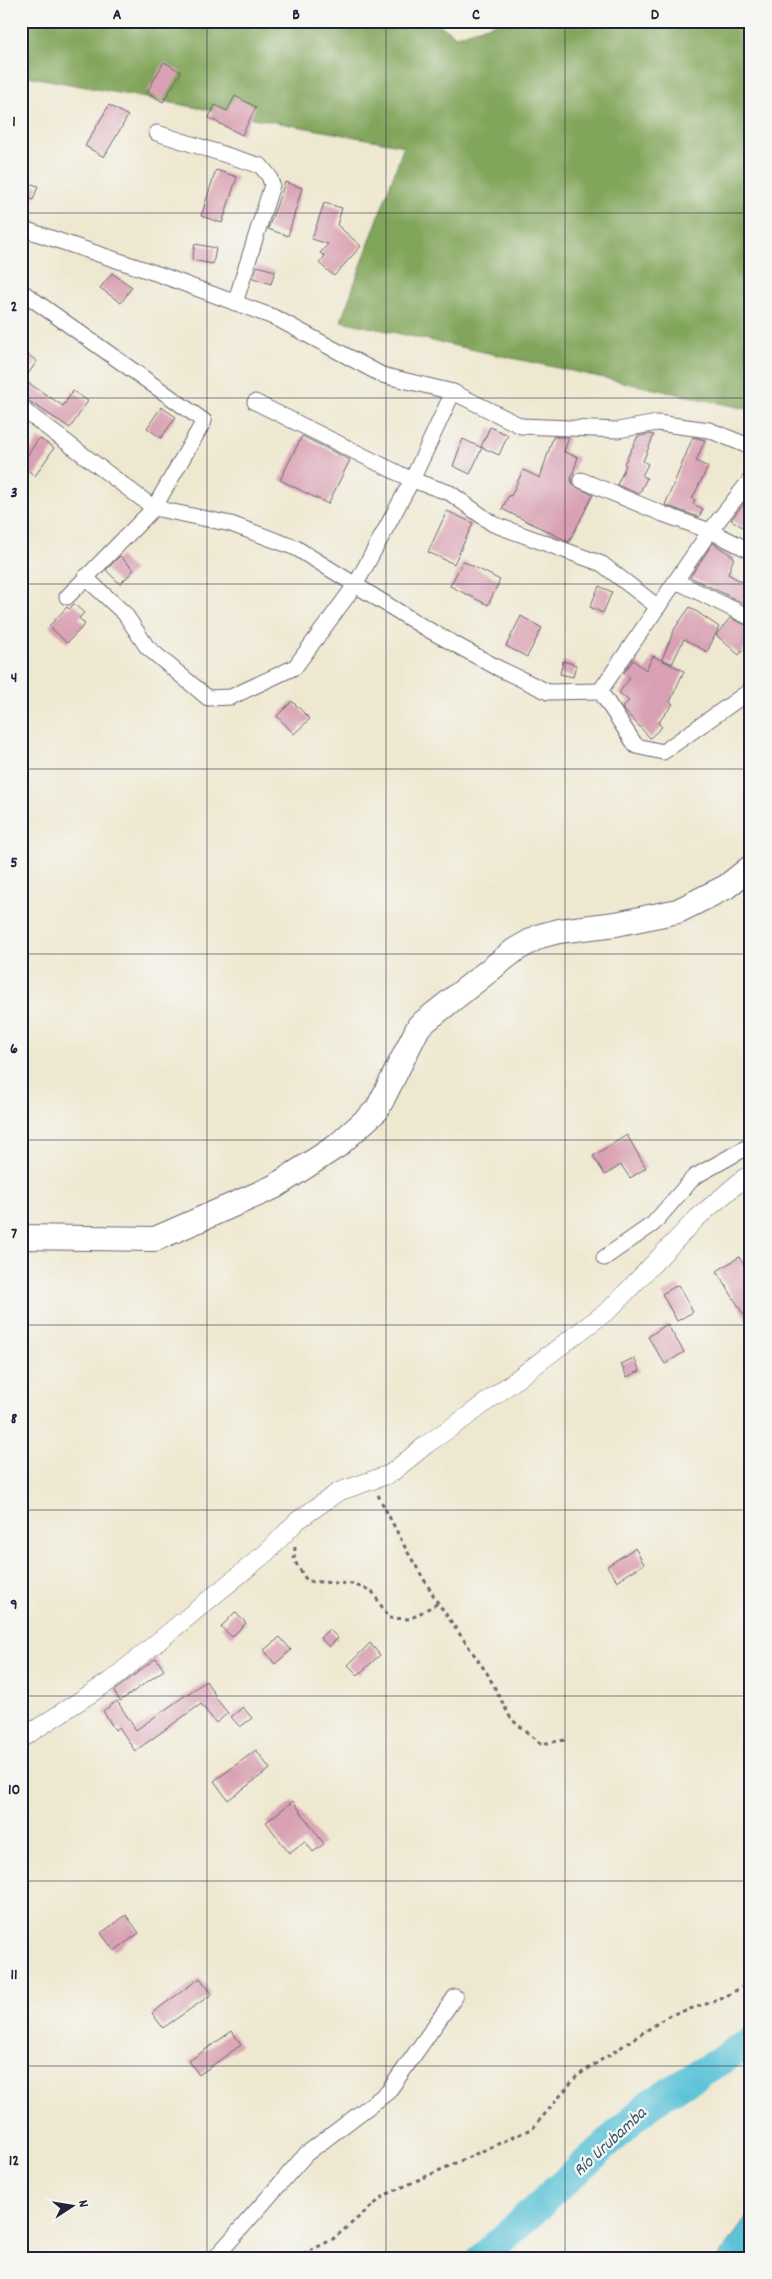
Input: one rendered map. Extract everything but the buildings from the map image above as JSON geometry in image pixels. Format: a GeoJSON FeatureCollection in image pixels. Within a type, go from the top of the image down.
{"type":"FeatureCollection","features":[{"type":"Feature","properties":{"kind":"highway"},"geometry":{"type":"LineString","coordinates":[[21,1237],[155,1239],[274,1187],[337,1146],[376,1110],[419,1026],[515,950],[540,936],[558,931],[616,924],[678,911],[726,887],[751,867]]}},
{"type":"Feature","properties":{"kind":"street"},"geometry":{"type":"LineString","coordinates":[[157,133],[261,166],[270,176],[272,185],[235,303]]}},
{"type":"Feature","properties":{"kind":"street"},"geometry":{"type":"LineString","coordinates":[[21,228],[161,275],[276,318],[382,375],[453,392],[520,426],[618,430],[658,423],[709,430],[751,447]]}},
{"type":"Feature","properties":{"kind":"street"},"geometry":{"type":"LineString","coordinates":[[21,291],[204,421],[154,508],[67,597]]}},
{"type":"Feature","properties":{"kind":"street"},"geometry":{"type":"LineString","coordinates":[[85,578],[125,614],[147,647],[208,698],[231,697],[295,667],[356,584],[412,480],[453,392]]}},
{"type":"Feature","properties":{"kind":"street"},"geometry":{"type":"LineString","coordinates":[[255,402],[412,480],[450,493],[493,524],[602,564],[658,607]]}},
{"type":"Feature","properties":{"kind":"street"},"geometry":{"type":"LineString","coordinates":[[21,408],[154,508],[231,524],[296,548],[420,625],[498,668],[548,692],[600,690]]}},
{"type":"Feature","properties":{"kind":"street"},"geometry":{"type":"LineString","coordinates":[[600,690],[710,531],[751,479]]}},
{"type":"Feature","properties":{"kind":"street"},"geometry":{"type":"LineString","coordinates":[[581,480],[710,531],[751,551]]}},
{"type":"Feature","properties":{"kind":"street"},"geometry":{"type":"LineString","coordinates":[[676,581],[751,618]]}},
{"type":"Feature","properties":{"kind":"street"},"geometry":{"type":"LineString","coordinates":[[600,690],[636,746],[664,752],[751,690]]}},
{"type":"Feature","properties":{"kind":"street"},"geometry":{"type":"LineString","coordinates":[[604,1258],[653,1224],[694,1177],[751,1145]]}},
{"type":"Feature","properties":{"kind":"street"},"geometry":{"type":"LineString","coordinates":[[21,1738],[110,1681],[254,1564],[297,1521],[338,1492],[390,1474],[427,1444],[465,1418],[610,1309],[698,1218],[744,1178],[751,1176]]}},
{"type":"Feature","properties":{"kind":"street"},"geometry":{"type":"LineString","coordinates":[[215,2258],[306,2154],[388,2092],[455,1997]]}},
{"type":"Feature","properties":{"kind":"path"},"geometry":{"type":"LineString","coordinates":[[370,1481],[407,1551],[438,1603],[488,1673],[511,1719],[541,1744],[565,1740]]}},
{"type":"Feature","properties":{"kind":"path"},"geometry":{"type":"LineString","coordinates":[[297,1521],[294,1560],[307,1581],[352,1584],[372,1591],[389,1618],[410,1619],[438,1603]]}},
{"type":"Feature","properties":{"kind":"path"},"geometry":{"type":"LineString","coordinates":[[296,2258],[333,2239],[385,2195],[533,2128],[577,2076],[670,2015],[719,2000],[751,1982]]}},
{"type":"Feature","properties":{"kind":"green space"},"geometry":{"type":"Polygon","coordinates":[[[21,21],[434,21],[456,36],[503,21],[751,21],[751,410],[341,321],[404,146],[21,75],[21,21]]]}},
{"type":"Feature","properties":{"kind":"water"},"geometry":{"type":"Polygon","coordinates":[[[751,2211],[751,2258],[718,2258],[751,2211]]]}},
{"type":"Feature","properties":{"kind":"waterway","name":"Río Urubamba"},"geometry":{"type":"LineString","coordinates":[[482,2258],[652,2102],[751,2042]]}}]}
